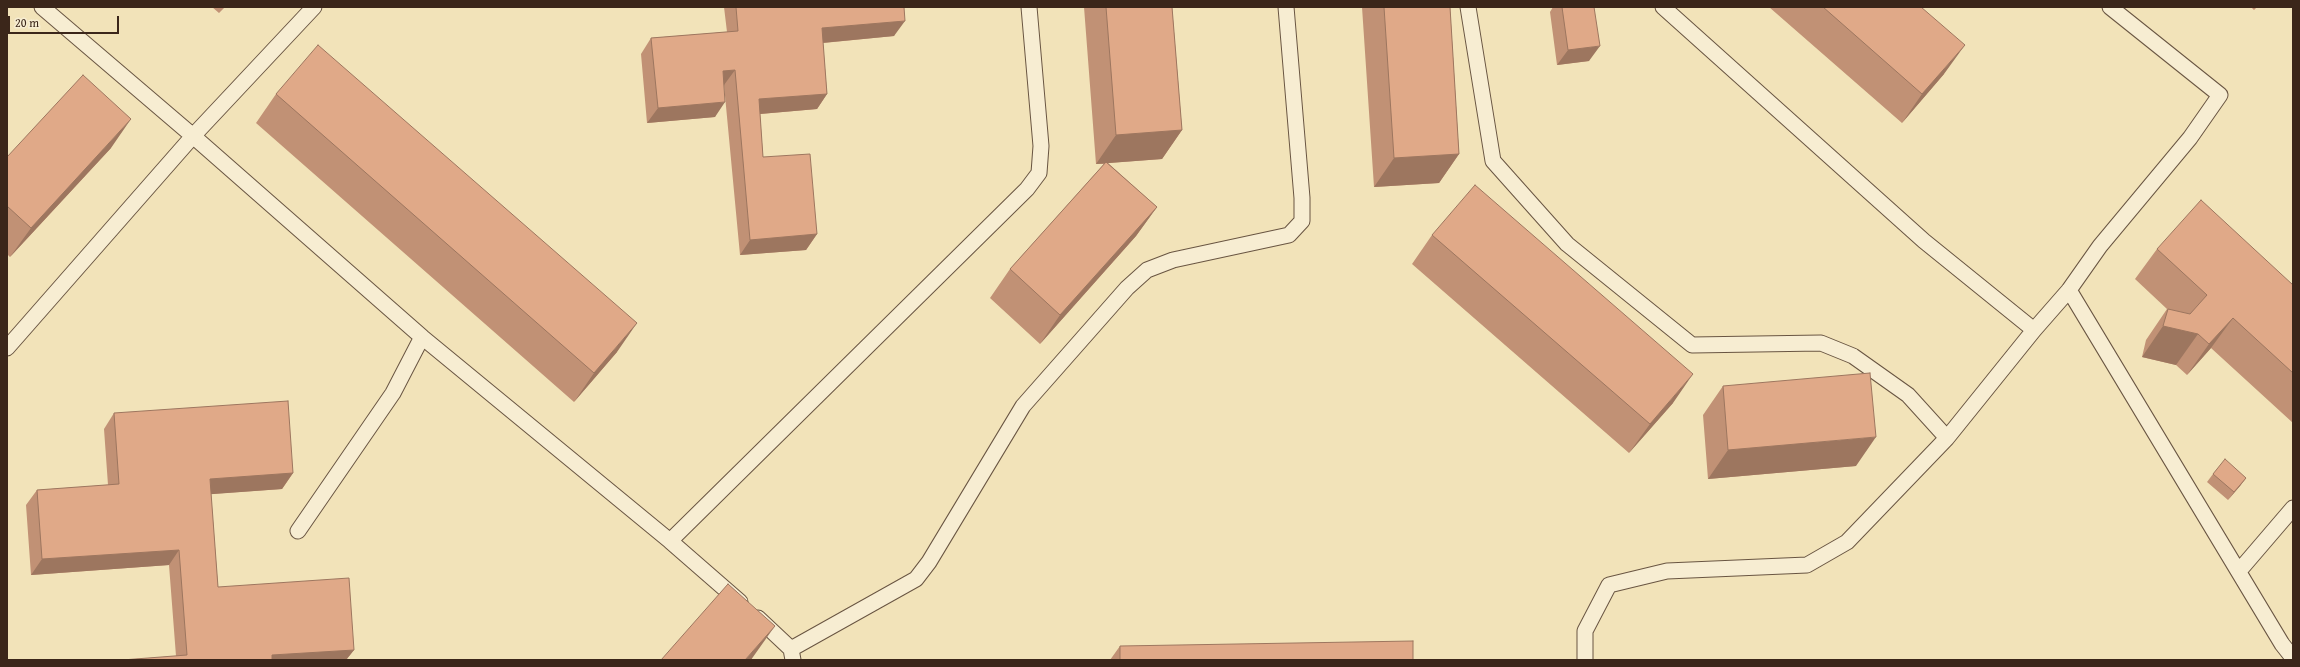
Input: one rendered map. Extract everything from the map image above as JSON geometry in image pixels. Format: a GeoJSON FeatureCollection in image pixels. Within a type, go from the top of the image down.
{"type":"FeatureCollection","features":[{"type":"Feature","properties":{"kind":"lane"},"geometry":{"type":"LineString","coordinates":[[42,7],[193,136],[422,337],[670,541],[792,655],[916,579],[929,562],[1023,406],[1128,288],[1147,270],[1173,260],[1289,235],[1302,221],[1302,198],[1286,7]]}},
{"type":"Feature","properties":{"kind":"lane"},"geometry":{"type":"LineString","coordinates":[[7,348],[193,136],[314,7]]}},
{"type":"Feature","properties":{"kind":"lane"},"geometry":{"type":"LineString","coordinates":[[670,541],[1027,188],[1038,173],[1041,146],[1029,7]]}},
{"type":"Feature","properties":{"kind":"lane"},"geometry":{"type":"LineString","coordinates":[[1468,7],[1493,161],[1567,244],[1692,345],[1821,343],[1853,356],[1908,395],[1947,438]]}},
{"type":"Feature","properties":{"kind":"lane"},"geometry":{"type":"LineString","coordinates":[[1663,7],[1924,241],[2034,330]]}},
{"type":"Feature","properties":{"kind":"lane"},"geometry":{"type":"LineString","coordinates":[[1584,660],[1585,631],[1609,585],[1667,571],[1807,565],[1847,542],[1947,438],[2034,330],[2070,290],[2100,246],[2190,138],[2220,95],[2110,7]]}},
{"type":"Feature","properties":{"kind":"lane"},"geometry":{"type":"LineString","coordinates":[[2070,290],[2238,571],[2293,658]]}},
{"type":"Feature","properties":{"kind":"lane"},"geometry":{"type":"LineString","coordinates":[[298,531],[393,393],[422,337]]}},
{"type":"Feature","properties":{"kind":"lane"},"geometry":{"type":"LineString","coordinates":[[2238,571],[2293,508]]}},
{"type":"Feature","properties":{"kind":"building"},"geometry":{"type":"Polygon","coordinates":[[[736,7],[904,7],[905,21],[822,28],[827,94],[759,99],[763,157],[810,154],[817,234],[750,240],[735,70],[723,71],[725,102],[658,108],[651,38],[738,31],[736,7]]]}},
{"type":"Feature","properties":{"kind":"building"},"geometry":{"type":"Polygon","coordinates":[[[1106,7],[1172,7],[1182,130],[1116,135],[1106,7]]]}},
{"type":"Feature","properties":{"kind":"building"},"geometry":{"type":"Polygon","coordinates":[[[1384,7],[1450,7],[1459,154],[1394,158],[1384,7]]]}},
{"type":"Feature","properties":{"kind":"building"},"geometry":{"type":"Polygon","coordinates":[[[1562,7],[1594,7],[1600,46],[1568,50],[1562,7]]]}},
{"type":"Feature","properties":{"kind":"building"},"geometry":{"type":"Polygon","coordinates":[[[1823,7],[1921,7],[1965,45],[1922,94],[1823,7]]]}},
{"type":"Feature","properties":{"kind":"building"},"geometry":{"type":"Polygon","coordinates":[[[318,45],[637,323],[594,373],[276,94],[318,45]]]}},
{"type":"Feature","properties":{"kind":"building"},"geometry":{"type":"Polygon","coordinates":[[[83,75],[131,119],[31,228],[7,206],[7,157],[83,75]]]}},
{"type":"Feature","properties":{"kind":"building"},"geometry":{"type":"Polygon","coordinates":[[[1106,162],[1157,207],[1060,315],[1010,269],[1106,162]]]}},
{"type":"Feature","properties":{"kind":"building"},"geometry":{"type":"Polygon","coordinates":[[[1475,185],[1693,374],[1650,424],[1432,235],[1475,185]]]}},
{"type":"Feature","properties":{"kind":"building"},"geometry":{"type":"Polygon","coordinates":[[[2201,200],[2293,285],[2293,373],[2233,318],[2209,344],[2198,334],[2163,326],[2168,309],[2190,314],[2207,295],[2157,249],[2201,200]]]}},
{"type":"Feature","properties":{"kind":"building"},"geometry":{"type":"Polygon","coordinates":[[[1870,373],[1876,437],[1728,450],[1723,386],[1870,373]]]}},
{"type":"Feature","properties":{"kind":"building"},"geometry":{"type":"Polygon","coordinates":[[[288,401],[293,473],[210,479],[218,587],[349,578],[354,650],[272,655],[272,660],[122,660],[187,655],[179,550],[42,559],[37,490],[119,484],[114,413],[288,401]]]}},
{"type":"Feature","properties":{"kind":"building"},"geometry":{"type":"Polygon","coordinates":[[[2225,459],[2246,478],[2234,492],[2213,474],[2225,459]]]}},
{"type":"Feature","properties":{"kind":"building"},"geometry":{"type":"Polygon","coordinates":[[[728,584],[775,626],[745,660],[661,660],[728,584]]]}},
{"type":"Feature","properties":{"kind":"building"},"geometry":{"type":"Polygon","coordinates":[[[1413,641],[1413,660],[1120,660],[1120,646],[1413,641]]]}}]}
